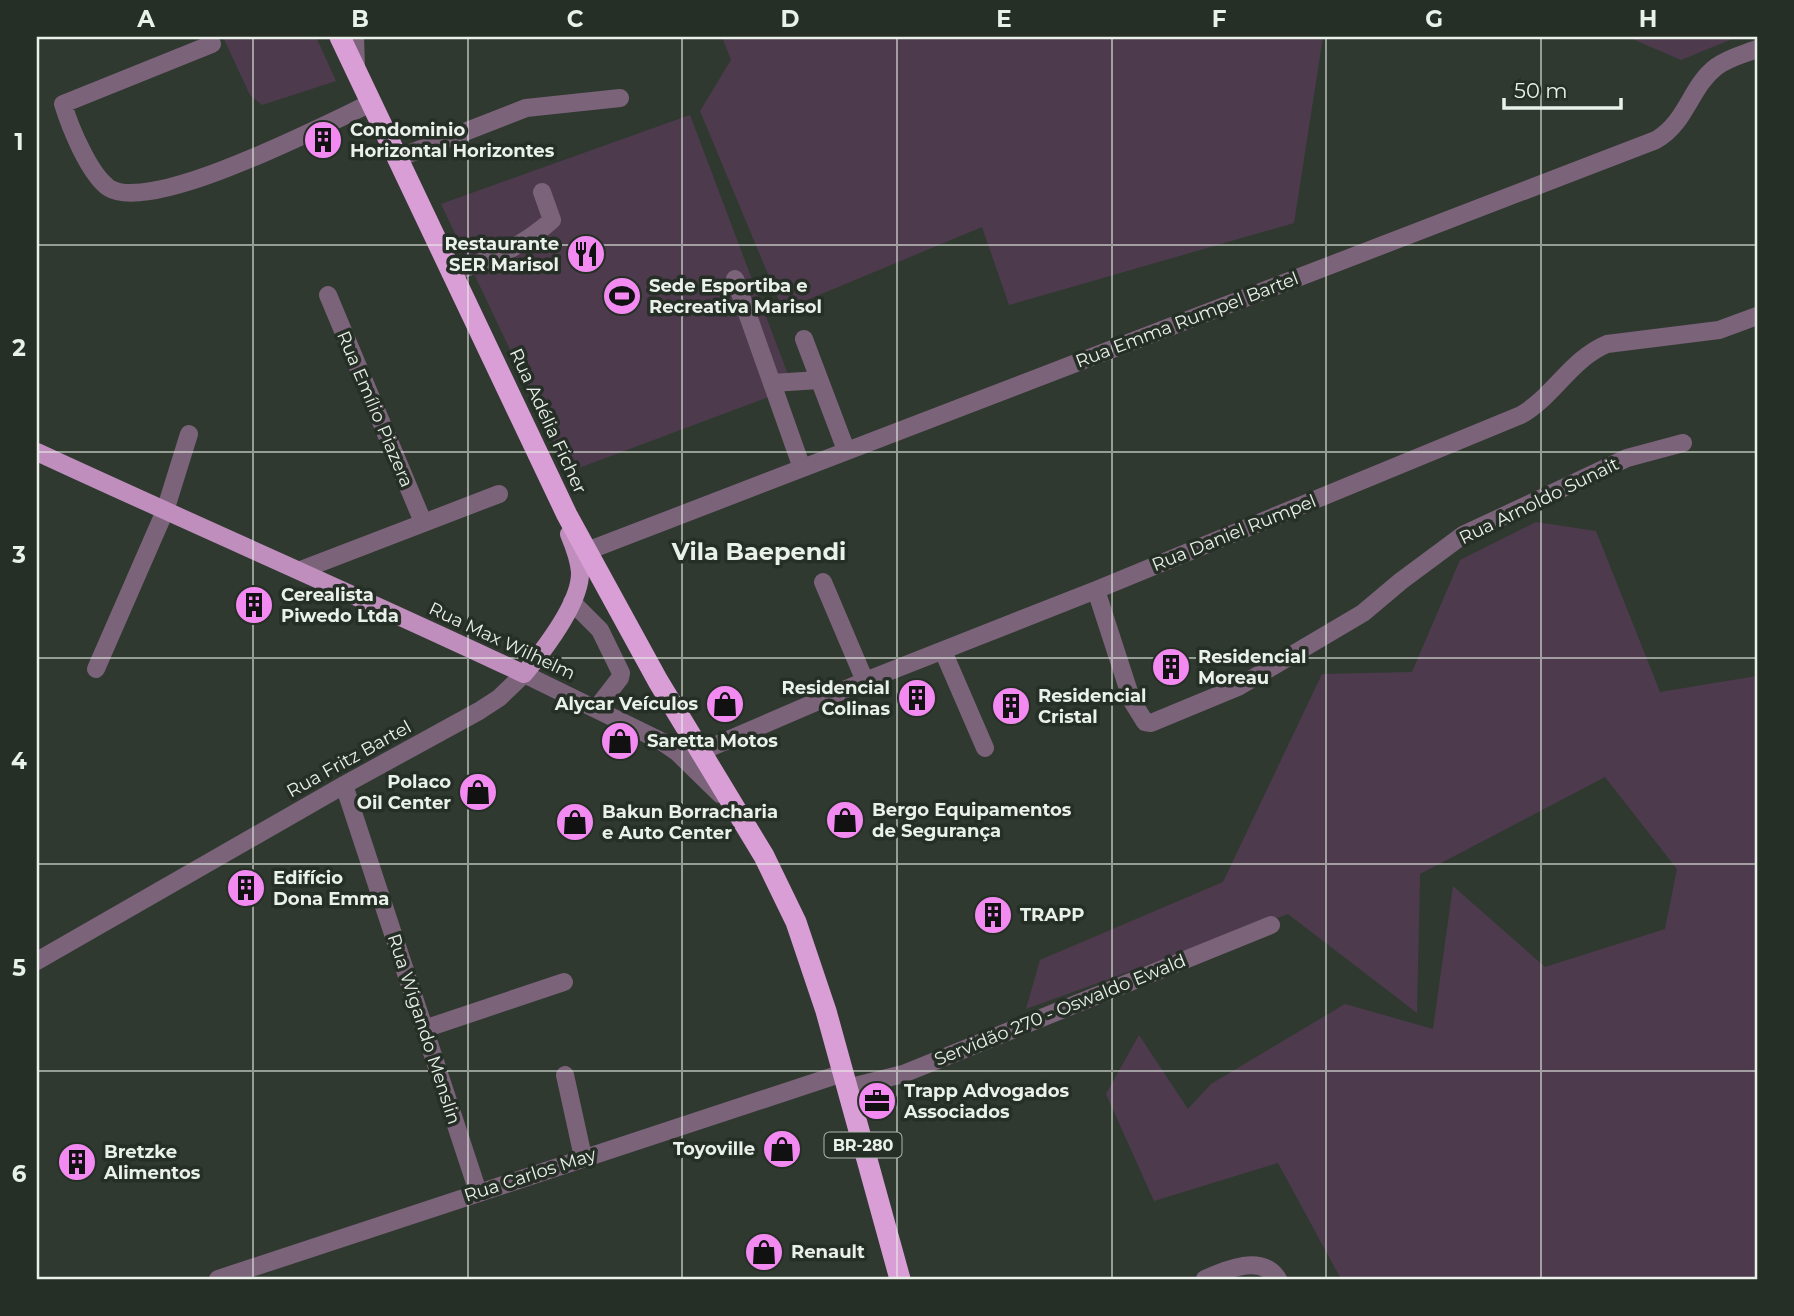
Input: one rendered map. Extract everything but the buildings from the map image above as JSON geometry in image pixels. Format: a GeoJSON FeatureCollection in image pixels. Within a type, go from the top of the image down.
{"type":"FeatureCollection","features":[{"type":"Feature","properties":{"kind":"highway","name":"Rua Adélia Ficher"},"geometry":{"type":"LineString","coordinates":[[340,37],[567,515],[658,681],[737,812]]}},
{"type":"Feature","properties":{"kind":"highway","name":"BR-280"},"geometry":{"type":"LineString","coordinates":[[737,812],[782,890],[809,955],[900,1279]]}},
{"type":"Feature","properties":{"kind":"main road","name":"Rua Max Wilhelm"},"geometry":{"type":"LineString","coordinates":[[37,452],[301,570],[524,674]]}},
{"type":"Feature","properties":{"kind":"main road","name":"Rua Fritz Bartel"},"geometry":{"type":"LineString","coordinates":[[524,674],[572,602],[580,574],[569,534],[567,515]]}},
{"type":"Feature","properties":{"kind":"street"},"geometry":{"type":"LineString","coordinates":[[355,37],[356,70]]}},
{"type":"Feature","properties":{"kind":"street"},"geometry":{"type":"LineString","coordinates":[[212,44],[63,104],[81,147],[99,179],[111,189],[130,193],[173,185],[267,153],[371,103]]}},
{"type":"Feature","properties":{"kind":"street","name":"Rua Emma Rumpel Bartel"},"geometry":{"type":"LineString","coordinates":[[587,551],[1656,140],[1670,132],[1715,68],[1757,49]]}},
{"type":"Feature","properties":{"kind":"street"},"geometry":{"type":"LineString","coordinates":[[398,158],[526,108],[620,98]]}},
{"type":"Feature","properties":{"kind":"street"},"geometry":{"type":"LineString","coordinates":[[453,273],[518,247],[544,228],[552,220],[542,192]]}},
{"type":"Feature","properties":{"kind":"street"},"geometry":{"type":"LineString","coordinates":[[735,279],[802,468]]}},
{"type":"Feature","properties":{"kind":"street","name":"Rua Emílio Piazera"},"geometry":{"type":"LineString","coordinates":[[327,295],[423,522]]}},
{"type":"Feature","properties":{"kind":"street","name":"Rua Daniel Rumpel"},"geometry":{"type":"LineString","coordinates":[[701,752],[865,681],[1096,590],[1521,415],[1542,400],[1592,350],[1607,344],[1719,330],[1757,316]]}},
{"type":"Feature","properties":{"kind":"street"},"geometry":{"type":"LineString","coordinates":[[804,339],[846,450]]}},
{"type":"Feature","properties":{"kind":"street"},"geometry":{"type":"LineString","coordinates":[[772,383],[819,380]]}},
{"type":"Feature","properties":{"kind":"street"},"geometry":{"type":"LineString","coordinates":[[96,669],[165,511],[189,433]]}},
{"type":"Feature","properties":{"kind":"street","name":"Rua Arnoldo Sunait"},"geometry":{"type":"LineString","coordinates":[[1096,590],[1132,701],[1145,722],[1151,723],[1238,687],[1363,613],[1463,535],[1627,458],[1683,443]]}},
{"type":"Feature","properties":{"kind":"street"},"geometry":{"type":"LineString","coordinates":[[301,570],[499,494]]}},
{"type":"Feature","properties":{"kind":"street"},"geometry":{"type":"LineString","coordinates":[[823,582],[865,681]]}},
{"type":"Feature","properties":{"kind":"street"},"geometry":{"type":"LineString","coordinates":[[572,602],[600,630],[621,673],[596,709]]}},
{"type":"Feature","properties":{"kind":"street"},"geometry":{"type":"LineString","coordinates":[[943,651],[985,748]]}},
{"type":"Feature","properties":{"kind":"street","name":"Rua Max Wilhelm"},"geometry":{"type":"LineString","coordinates":[[524,674],[634,726],[677,752],[737,812]]}},
{"type":"Feature","properties":{"kind":"street","name":"Rua Fritz Bartel"},"geometry":{"type":"LineString","coordinates":[[37,961],[479,711],[499,698],[524,674]]}},
{"type":"Feature","properties":{"kind":"street","name":"Rua Wigando Menslin"},"geometry":{"type":"LineString","coordinates":[[344,785],[478,1192]]}},
{"type":"Feature","properties":{"kind":"street","name":"Servidão 270 - Oswaldo Ewald"},"geometry":{"type":"LineString","coordinates":[[845,1080],[903,1073],[1270,925]]}},
{"type":"Feature","properties":{"kind":"street"},"geometry":{"type":"LineString","coordinates":[[424,1029],[564,982]]}},
{"type":"Feature","properties":{"kind":"street"},"geometry":{"type":"LineString","coordinates":[[565,1075],[583,1157]]}},
{"type":"Feature","properties":{"kind":"street","name":"Rua Carlos May"},"geometry":{"type":"LineString","coordinates":[[218,1279],[583,1157],[845,1080]]}},
{"type":"Feature","properties":{"kind":"street"},"geometry":{"type":"LineString","coordinates":[[1205,1279],[1256,1265],[1265,1266],[1278,1279]]}},
{"type":"Feature","properties":{"kind":"shaded area"},"geometry":{"type":"Polygon","coordinates":[[[223,37],[316,37],[336,81],[262,105],[250,95],[223,37]]]}},
{"type":"Feature","properties":{"kind":"shaded area"},"geometry":{"type":"Polygon","coordinates":[[[722,37],[1323,37],[1294,223],[1009,305],[982,227],[783,310],[700,111],[731,60],[722,37]]]}},
{"type":"Feature","properties":{"kind":"shaded area"},"geometry":{"type":"Polygon","coordinates":[[[1628,37],[1737,37],[1681,60],[1628,37]]]}},
{"type":"Feature","properties":{"kind":"shaded area","name":"Sede Esportiba e Recreativa Marisol"},"geometry":{"type":"Polygon","coordinates":[[[690,115],[793,388],[568,472],[441,204],[690,115]]]}},
{"type":"Feature","properties":{"kind":"shaded area"},"geometry":{"type":"Polygon","coordinates":[[[1536,522],[1596,531],[1660,692],[1757,676],[1757,1279],[1341,1279],[1278,1163],[1154,1201],[1106,1094],[1139,1035],[1188,1109],[1211,1084],[1345,1004],[1433,1029],[1453,886],[1545,967],[1665,929],[1677,869],[1605,777],[1420,874],[1417,1013],[1288,914],[1026,1009],[1040,960],[1223,882],[1322,674],[1412,672],[1460,560],[1536,522]]]}},
{"type":"Feature","properties":{"kind":"place","name":"Condominio Horizontal Horizontes"},"geometry":{"type":"Point","coordinates":[323,140]}},
{"type":"Feature","properties":{"kind":"place","name":"Restaurante SER Marisol"},"geometry":{"type":"Point","coordinates":[586,254]}},
{"type":"Feature","properties":{"kind":"place","name":"Sede Esportiba e Recreativa Marisol"},"geometry":{"type":"Point","coordinates":[622,296]}},
{"type":"Feature","properties":{"kind":"place","name":"Cerealista Piwedo Ltda"},"geometry":{"type":"Point","coordinates":[254,605]}},
{"type":"Feature","properties":{"kind":"place","name":"Residencial Moreau"},"geometry":{"type":"Point","coordinates":[1171,667]}},
{"type":"Feature","properties":{"kind":"place","name":"Residencial Colinas"},"geometry":{"type":"Point","coordinates":[917,698]}},
{"type":"Feature","properties":{"kind":"place","name":"Alycar Veículos"},"geometry":{"type":"Point","coordinates":[725,704]}},
{"type":"Feature","properties":{"kind":"place","name":"Residencial Cristal"},"geometry":{"type":"Point","coordinates":[1011,706]}},
{"type":"Feature","properties":{"kind":"place","name":"Saretta Motos"},"geometry":{"type":"Point","coordinates":[620,741]}},
{"type":"Feature","properties":{"kind":"place","name":"Polaco Oil Center"},"geometry":{"type":"Point","coordinates":[478,792]}},
{"type":"Feature","properties":{"kind":"place","name":"Bergo Equipamentos de Segurança"},"geometry":{"type":"Point","coordinates":[845,820]}},
{"type":"Feature","properties":{"kind":"place","name":"Bakun Borracharia e Auto Center"},"geometry":{"type":"Point","coordinates":[575,822]}},
{"type":"Feature","properties":{"kind":"place","name":"Edifício Dona Emma"},"geometry":{"type":"Point","coordinates":[246,888]}},
{"type":"Feature","properties":{"kind":"place","name":"TRAPP"},"geometry":{"type":"Point","coordinates":[993,915]}},
{"type":"Feature","properties":{"kind":"place","name":"Trapp Advogados Associados"},"geometry":{"type":"Point","coordinates":[877,1101]}},
{"type":"Feature","properties":{"kind":"place","name":"Toyoville"},"geometry":{"type":"Point","coordinates":[782,1149]}},
{"type":"Feature","properties":{"kind":"place","name":"Bretzke Alimentos"},"geometry":{"type":"Point","coordinates":[77,1162]}},
{"type":"Feature","properties":{"kind":"place","name":"Renault"},"geometry":{"type":"Point","coordinates":[764,1252]}},
{"type":"Feature","properties":{"kind":"district","name":"Vila Baependi"},"geometry":{"type":"Point","coordinates":[759,551]}}]}
